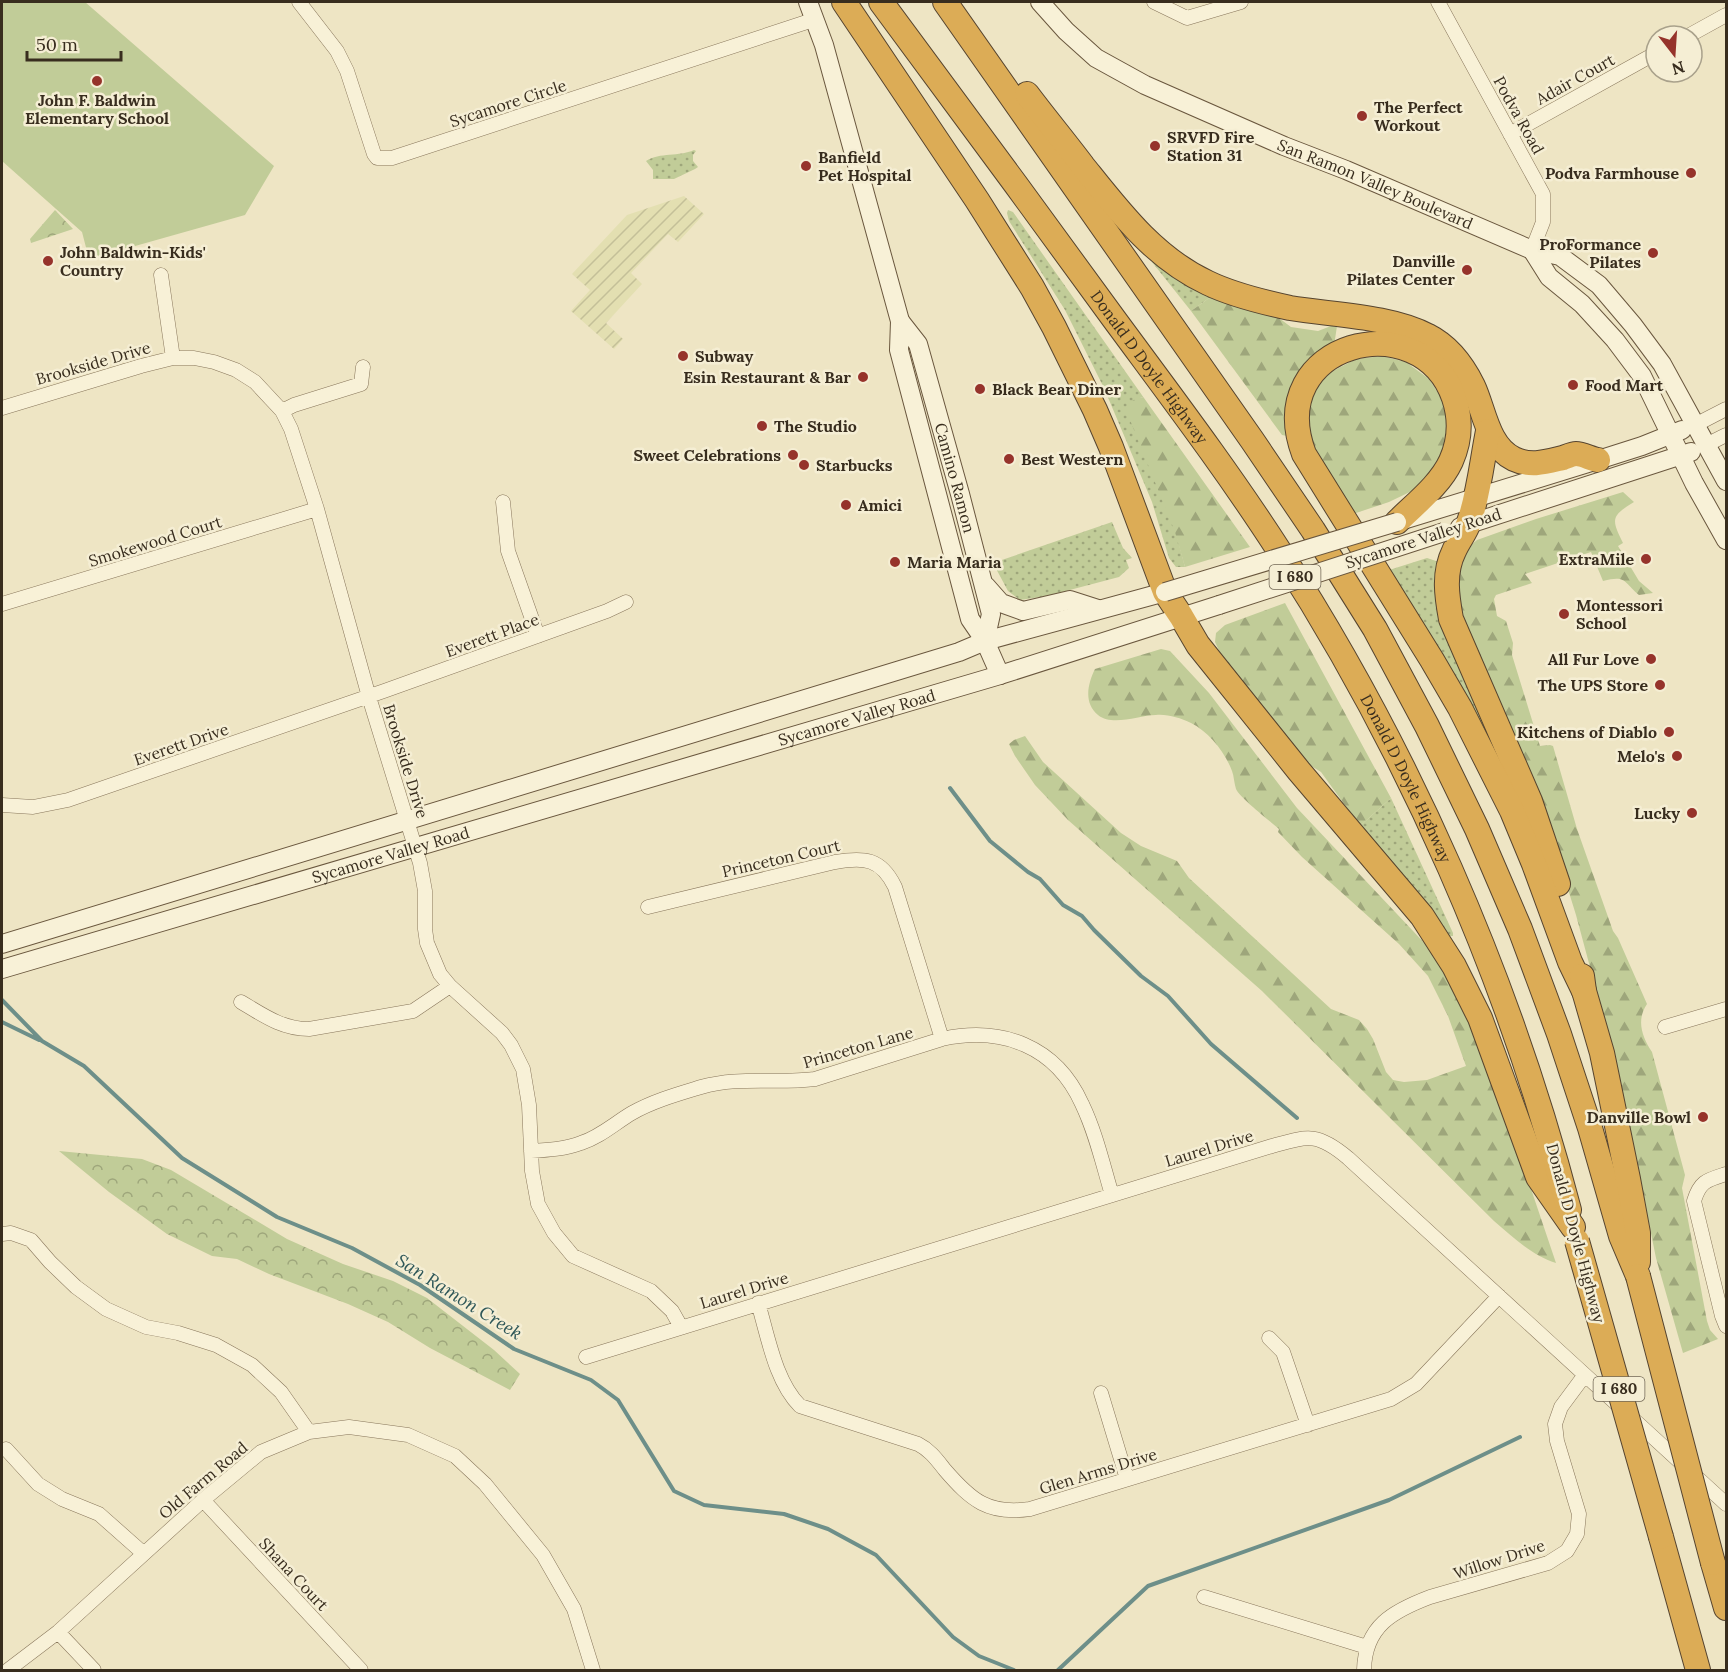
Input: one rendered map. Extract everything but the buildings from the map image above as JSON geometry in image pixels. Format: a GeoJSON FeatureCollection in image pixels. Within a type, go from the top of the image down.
{"type":"FeatureCollection","features":[{"type":"Feature","properties":{"kind":"highway"},"geometry":{"type":"LineString","coordinates":[[844,2],[977,200],[1032,287],[1054,327],[1111,447],[1165,592],[1197,645],[1299,771],[1422,916],[1459,974],[1480,1018],[1538,1177],[1575,1234]]}},
{"type":"Feature","properties":{"kind":"highway","name":"Donald D Doyle Highway"},"geometry":{"type":"LineString","coordinates":[[881,2],[1220,464],[1279,550],[1339,649],[1392,745],[1440,846],[1482,945],[1521,1049],[1551,1142],[1698,1671]]}},
{"type":"Feature","properties":{"kind":"highway","name":"I 680"},"geometry":{"type":"LineString","coordinates":[[945,2],[1313,530],[1375,629],[1427,726],[1477,829],[1520,929],[1629,1234],[1638,1276],[1726,1608]]}},
{"type":"Feature","properties":{"kind":"highway"},"geometry":{"type":"LineString","coordinates":[[952,2],[974,22],[1117,208],[1141,236],[1160,253],[1206,282],[1230,293],[1290,308],[1409,327],[1445,347],[1458,362],[1473,386],[1488,431],[1508,455],[1527,464],[1542,463],[1576,454],[1598,460]]}},
{"type":"Feature","properties":{"kind":"highway"},"geometry":{"type":"LineString","coordinates":[[1397,522],[1439,480],[1451,462],[1458,444],[1459,424],[1456,406],[1450,388],[1440,373],[1425,359],[1408,349],[1385,344],[1362,345],[1340,351],[1323,362],[1310,375],[1300,394],[1296,416],[1297,436],[1304,454],[1432,660],[1481,749],[1534,864],[1570,962],[1584,991]]}},
{"type":"Feature","properties":{"kind":"highway"},"geometry":{"type":"LineString","coordinates":[[1488,431],[1469,524],[1453,552],[1448,571],[1447,594],[1451,620],[1530,801],[1580,960],[1584,991],[1602,1053],[1629,1234]]}},
{"type":"Feature","properties":{"kind":"main road","name":"Camino Ramon"},"geometry":{"type":"LineString","coordinates":[[808,2],[816,19],[900,321],[899,350],[970,619],[985,641],[1000,675]]}},
{"type":"Feature","properties":{"kind":"main road","name":"San Ramon Valley Boulevard"},"geometry":{"type":"LineString","coordinates":[[1040,2],[1081,46],[1096,58],[1145,86],[1532,250],[1560,256],[1599,285],[1662,364],[1726,481]]}},
{"type":"Feature","properties":{"kind":"main road"},"geometry":{"type":"LineString","coordinates":[[1532,250],[1549,277],[1590,312],[1642,376],[1726,540]]}},
{"type":"Feature","properties":{"kind":"main road","name":"Camino Ramon"},"geometry":{"type":"LineString","coordinates":[[900,321],[918,344],[991,614],[985,641]]}},
{"type":"Feature","properties":{"kind":"main road","name":"Sycamore Valley Road"},"geometry":{"type":"LineString","coordinates":[[2,944],[948,655],[985,641],[1165,592],[1476,498],[1598,460],[1695,425]]}},
{"type":"Feature","properties":{"kind":"main road","name":"Sycamore Valley Road"},"geometry":{"type":"LineString","coordinates":[[2,969],[1000,675],[1681,456],[1706,445]]}},
{"type":"Feature","properties":{"kind":"main road"},"geometry":{"type":"LineString","coordinates":[[982,582],[1001,603],[1023,611],[1070,600],[1098,609]]}},
{"type":"Feature","properties":{"kind":"street","name":"Sycamore Circle"},"geometry":{"type":"LineString","coordinates":[[299,2],[337,51],[347,71],[374,154],[377,158],[384,159],[816,19]]}},
{"type":"Feature","properties":{"kind":"street"},"geometry":{"type":"LineString","coordinates":[[1154,2],[1187,18],[1240,2]]}},
{"type":"Feature","properties":{"kind":"street","name":"Podva Road"},"geometry":{"type":"LineString","coordinates":[[1438,2],[1543,194],[1543,222],[1532,250]]}},
{"type":"Feature","properties":{"kind":"street"},"geometry":{"type":"LineString","coordinates":[[1704,27],[1726,15]]}},
{"type":"Feature","properties":{"kind":"street","name":"Adair Court"},"geometry":{"type":"LineString","coordinates":[[1510,134],[1644,60]]}},
{"type":"Feature","properties":{"kind":"street"},"geometry":{"type":"LineString","coordinates":[[161,274],[173,358]]}},
{"type":"Feature","properties":{"kind":"street","name":"Brookside Drive"},"geometry":{"type":"LineString","coordinates":[[2,408],[173,358],[204,360],[237,370],[255,382],[282,411],[291,429],[317,509],[369,697],[423,876],[427,943],[440,974],[502,1033],[519,1058],[527,1086],[534,1192],[538,1204],[563,1246],[573,1256],[651,1291],[668,1306],[681,1327]]}},
{"type":"Feature","properties":{"kind":"street"},"geometry":{"type":"LineString","coordinates":[[282,411],[361,384],[363,367]]}},
{"type":"Feature","properties":{"kind":"street"},"geometry":{"type":"LineString","coordinates":[[1695,425],[1726,409]]}},
{"type":"Feature","properties":{"kind":"street"},"geometry":{"type":"LineString","coordinates":[[1706,445],[1726,435]]}},
{"type":"Feature","properties":{"kind":"street"},"geometry":{"type":"LineString","coordinates":[[503,502],[508,551],[538,636]]}},
{"type":"Feature","properties":{"kind":"street","name":"Smokewood Court"},"geometry":{"type":"LineString","coordinates":[[2,604],[317,509]]}},
{"type":"Feature","properties":{"kind":"street","name":"Everett Place"},"geometry":{"type":"LineString","coordinates":[[369,697],[626,602]]}},
{"type":"Feature","properties":{"kind":"street","name":"Everett Drive"},"geometry":{"type":"LineString","coordinates":[[2,805],[33,807],[68,800],[369,697]]}},
{"type":"Feature","properties":{"kind":"street","name":"Princeton Court"},"geometry":{"type":"LineString","coordinates":[[648,907],[835,862],[854,859],[877,864],[890,876],[895,887],[942,1039]]}},
{"type":"Feature","properties":{"kind":"street"},"geometry":{"type":"LineString","coordinates":[[241,1002],[283,1026],[309,1029],[413,1011],[450,986]]}},
{"type":"Feature","properties":{"kind":"street"},"geometry":{"type":"LineString","coordinates":[[1665,1027],[1726,1009]]}},
{"type":"Feature","properties":{"kind":"street","name":"Princeton Lane"},"geometry":{"type":"LineString","coordinates":[[531,1151],[581,1143],[600,1135],[632,1113],[655,1102],[703,1086],[740,1080],[796,1082],[942,1039],[962,1035],[998,1036],[1029,1046],[1057,1067],[1072,1085],[1090,1123],[1112,1196]]}},
{"type":"Feature","properties":{"kind":"street","name":"Laurel Drive"},"geometry":{"type":"LineString","coordinates":[[586,1357],[1272,1146],[1315,1138],[1334,1146],[1348,1158],[1726,1504]]}},
{"type":"Feature","properties":{"kind":"street"},"geometry":{"type":"LineString","coordinates":[[1726,1174],[1706,1180],[1697,1190],[1694,1201],[1726,1326]]}},
{"type":"Feature","properties":{"kind":"street"},"geometry":{"type":"LineString","coordinates":[[2,1234],[11,1233],[31,1240],[76,1287],[106,1309],[146,1327],[178,1333],[216,1345],[252,1365],[281,1392],[309,1432]]}},
{"type":"Feature","properties":{"kind":"street","name":"Glen Arms Drive"},"geometry":{"type":"LineString","coordinates":[[758,1303],[782,1381],[792,1399],[800,1406],[925,1448],[964,1491],[986,1506],[1006,1510],[1030,1509],[1391,1399],[1409,1390],[1423,1378],[1499,1296]]}},
{"type":"Feature","properties":{"kind":"street"},"geometry":{"type":"LineString","coordinates":[[1269,1338],[1283,1352],[1308,1425]]}},
{"type":"Feature","properties":{"kind":"street","name":"Willow Drive"},"geometry":{"type":"LineString","coordinates":[[1364,1671],[1364,1656],[1367,1647],[1376,1629],[1386,1618],[1412,1604],[1548,1563],[1567,1551],[1577,1534],[1579,1514],[1557,1441],[1555,1424],[1561,1407],[1584,1376]]}},
{"type":"Feature","properties":{"kind":"street"},"geometry":{"type":"LineString","coordinates":[[1101,1393],[1127,1479]]}},
{"type":"Feature","properties":{"kind":"street","name":"Old Farm Road"},"geometry":{"type":"LineString","coordinates":[[8,1671],[58,1632],[143,1552],[261,1452],[309,1432],[349,1427],[408,1435],[455,1456],[485,1484],[543,1556],[574,1609],[593,1671]]}},
{"type":"Feature","properties":{"kind":"street"},"geometry":{"type":"LineString","coordinates":[[6,1449],[38,1484],[62,1499],[99,1514],[143,1552]]}},
{"type":"Feature","properties":{"kind":"street","name":"Shana Court"},"geometry":{"type":"LineString","coordinates":[[203,1500],[361,1671]]}},
{"type":"Feature","properties":{"kind":"street"},"geometry":{"type":"LineString","coordinates":[[1204,1597],[1367,1647]]}},
{"type":"Feature","properties":{"kind":"street"},"geometry":{"type":"LineString","coordinates":[[58,1632],[94,1671]]}},
{"type":"Feature","properties":{"kind":"shaded area"},"geometry":{"type":"Polygon","coordinates":[[[684,196],[704,214],[678,242],[668,234],[631,273],[642,284],[606,323],[623,339],[614,349],[571,311],[590,290],[572,274],[627,215],[684,196]]]}},
{"type":"Feature","properties":{"kind":"green space","name":"John F. Baldwin Elementary School"},"geometry":{"type":"Polygon","coordinates":[[[2,2],[85,2],[274,166],[245,215],[89,259],[82,232],[2,161],[2,2]]]}},
{"type":"Feature","properties":{"kind":"green space"},"geometry":{"type":"Polygon","coordinates":[[[696,151],[693,161],[698,167],[674,179],[653,179],[653,170],[646,161],[657,156],[696,151]]]}},
{"type":"Feature","properties":{"kind":"green space"},"geometry":{"type":"Polygon","coordinates":[[[55,210],[73,229],[31,243],[30,239],[55,210]]]}},
{"type":"Feature","properties":{"kind":"green space"},"geometry":{"type":"Polygon","coordinates":[[[1008,210],[1013,212],[1144,398],[1140,397],[1185,567],[1176,567],[1169,558],[1152,502],[1104,388],[1065,310],[1009,221],[1008,210]]]}},
{"type":"Feature","properties":{"kind":"green space"},"geometry":{"type":"Polygon","coordinates":[[[1153,259],[1212,296],[1191,311],[1152,262],[1153,259]]]}},
{"type":"Feature","properties":{"kind":"green space"},"geometry":{"type":"Polygon","coordinates":[[[1212,296],[1279,318],[1291,327],[1318,331],[1337,326],[1334,346],[1290,408],[1287,436],[1282,435],[1191,311],[1212,296]]]}},
{"type":"Feature","properties":{"kind":"green space"},"geometry":{"type":"Polygon","coordinates":[[[1382,356],[1406,362],[1429,379],[1444,402],[1447,414],[1447,440],[1439,463],[1414,490],[1389,502],[1353,514],[1318,461],[1307,421],[1312,397],[1319,384],[1331,372],[1356,359],[1382,356]]]}},
{"type":"Feature","properties":{"kind":"green space"},"geometry":{"type":"Polygon","coordinates":[[[1140,397],[1144,398],[1250,547],[1185,567],[1175,532],[1126,410],[1129,403],[1140,397]]]}},
{"type":"Feature","properties":{"kind":"green space"},"geometry":{"type":"Polygon","coordinates":[[[1623,492],[1634,502],[1621,511],[1615,519],[1616,528],[1623,543],[1618,546],[1639,581],[1653,593],[1639,595],[1621,579],[1603,581],[1591,552],[1525,574],[1532,583],[1496,595],[1494,599],[1497,616],[1506,621],[1513,643],[1512,655],[1540,746],[1553,746],[1577,829],[1613,931],[1647,1004],[1642,1016],[1642,1028],[1645,1040],[1652,1052],[1685,1175],[1682,1188],[1707,1321],[1710,1330],[1718,1339],[1683,1353],[1656,1258],[1619,1075],[1576,915],[1562,870],[1465,630],[1456,589],[1465,551],[1467,552],[1477,540],[1623,492]]]}},
{"type":"Feature","properties":{"kind":"green space"},"geometry":{"type":"Polygon","coordinates":[[[1112,522],[1123,548],[1132,558],[1126,560],[1129,568],[1119,577],[1047,596],[1020,600],[1008,591],[993,563],[1112,522]]]}},
{"type":"Feature","properties":{"kind":"green space"},"geometry":{"type":"Polygon","coordinates":[[[1427,558],[1439,562],[1434,586],[1440,611],[1508,775],[1386,571],[1427,558]]]}},
{"type":"Feature","properties":{"kind":"green space"},"geometry":{"type":"Polygon","coordinates":[[[1285,603],[1391,798],[1360,826],[1321,772],[1308,764],[1222,657],[1215,642],[1216,633],[1225,625],[1285,603]]]}},
{"type":"Feature","properties":{"kind":"green space"},"geometry":{"type":"Polygon","coordinates":[[[1161,649],[1170,651],[1209,693],[1297,808],[1430,949],[1459,1000],[1478,1043],[1556,1263],[1531,1251],[1494,1221],[1262,991],[1068,820],[1035,785],[1015,756],[1009,744],[1025,736],[1043,762],[1121,833],[1141,846],[1177,861],[1189,878],[1331,1009],[1359,1020],[1373,1039],[1386,1072],[1393,1080],[1404,1082],[1427,1080],[1466,1066],[1448,1016],[1428,976],[1399,944],[1302,857],[1278,832],[1279,829],[1243,798],[1236,789],[1229,764],[1210,737],[1191,723],[1174,717],[1149,715],[1126,720],[1111,720],[1098,715],[1093,710],[1088,693],[1095,669],[1161,649]]]}},
{"type":"Feature","properties":{"kind":"green space"},"geometry":{"type":"Polygon","coordinates":[[[1391,798],[1453,936],[1448,936],[1360,826],[1391,798]]]}},
{"type":"Feature","properties":{"kind":"green space"},"geometry":{"type":"Polygon","coordinates":[[[59,1151],[142,1159],[171,1170],[287,1239],[343,1264],[393,1281],[427,1298],[494,1350],[520,1374],[510,1390],[430,1348],[388,1322],[348,1304],[269,1274],[237,1259],[212,1256],[167,1234],[109,1192],[59,1151]]]}},
{"type":"Feature","properties":{"kind":"waterway"},"geometry":{"type":"LineString","coordinates":[[950,788],[990,841],[1040,879],[1063,905],[1082,916],[1141,976],[1168,996],[1211,1044],[1297,1118]]}},
{"type":"Feature","properties":{"kind":"waterway","name":"San Ramon Creek"},"geometry":{"type":"LineString","coordinates":[[2,1000],[42,1041],[84,1066],[182,1158],[277,1217],[352,1248],[420,1285],[514,1349],[591,1380],[618,1400],[674,1491],[704,1505],[784,1514],[828,1529],[876,1555],[953,1637],[979,1656],[1014,1670]]}},
{"type":"Feature","properties":{"kind":"waterway"},"geometry":{"type":"LineString","coordinates":[[2,1022],[39,1040]]}},
{"type":"Feature","properties":{"kind":"waterway"},"geometry":{"type":"LineString","coordinates":[[1058,1670],[1148,1586],[1389,1500],[1520,1437]]}},
{"type":"Feature","properties":{"kind":"place","name":"John F. Baldwin Elementary School"},"geometry":{"type":"Point","coordinates":[97,81]}},
{"type":"Feature","properties":{"kind":"place","name":"The Perfect Workout"},"geometry":{"type":"Point","coordinates":[1362,116]}},
{"type":"Feature","properties":{"kind":"place","name":"SRVFD Fire Station 31"},"geometry":{"type":"Point","coordinates":[1155,146]}},
{"type":"Feature","properties":{"kind":"place","name":"Banfield Pet Hospital"},"geometry":{"type":"Point","coordinates":[806,166]}},
{"type":"Feature","properties":{"kind":"place","name":"Podva Farmhouse"},"geometry":{"type":"Point","coordinates":[1691,173]}},
{"type":"Feature","properties":{"kind":"place","name":"ProFormance Pilates"},"geometry":{"type":"Point","coordinates":[1653,253]}},
{"type":"Feature","properties":{"kind":"place","name":"John Baldwin-Kids' Country"},"geometry":{"type":"Point","coordinates":[48,261]}},
{"type":"Feature","properties":{"kind":"place","name":"Danville Pilates Center"},"geometry":{"type":"Point","coordinates":[1467,270]}},
{"type":"Feature","properties":{"kind":"place","name":"Subway"},"geometry":{"type":"Point","coordinates":[683,356]}},
{"type":"Feature","properties":{"kind":"place","name":"Esin Restaurant & Bar"},"geometry":{"type":"Point","coordinates":[863,377]}},
{"type":"Feature","properties":{"kind":"place","name":"Food Mart"},"geometry":{"type":"Point","coordinates":[1573,385]}},
{"type":"Feature","properties":{"kind":"place","name":"Black Bear Diner"},"geometry":{"type":"Point","coordinates":[980,389]}},
{"type":"Feature","properties":{"kind":"place","name":"The Studio"},"geometry":{"type":"Point","coordinates":[762,426]}},
{"type":"Feature","properties":{"kind":"place","name":"Sweet Celebrations"},"geometry":{"type":"Point","coordinates":[793,455]}},
{"type":"Feature","properties":{"kind":"place","name":"Best Western"},"geometry":{"type":"Point","coordinates":[1009,459]}},
{"type":"Feature","properties":{"kind":"place","name":"Starbucks"},"geometry":{"type":"Point","coordinates":[804,465]}},
{"type":"Feature","properties":{"kind":"place","name":"Amici"},"geometry":{"type":"Point","coordinates":[846,505]}},
{"type":"Feature","properties":{"kind":"place","name":"ExtraMile"},"geometry":{"type":"Point","coordinates":[1646,559]}},
{"type":"Feature","properties":{"kind":"place","name":"Maria Maria"},"geometry":{"type":"Point","coordinates":[895,562]}},
{"type":"Feature","properties":{"kind":"place","name":"Montessori School"},"geometry":{"type":"Point","coordinates":[1564,614]}},
{"type":"Feature","properties":{"kind":"place","name":"All Fur Love"},"geometry":{"type":"Point","coordinates":[1651,659]}},
{"type":"Feature","properties":{"kind":"place","name":"The UPS Store"},"geometry":{"type":"Point","coordinates":[1660,685]}},
{"type":"Feature","properties":{"kind":"place","name":"Kitchens of Diablo"},"geometry":{"type":"Point","coordinates":[1669,732]}},
{"type":"Feature","properties":{"kind":"place","name":"Melo's"},"geometry":{"type":"Point","coordinates":[1677,756]}},
{"type":"Feature","properties":{"kind":"place","name":"Lucky"},"geometry":{"type":"Point","coordinates":[1692,813]}},
{"type":"Feature","properties":{"kind":"place","name":"Danville Bowl"},"geometry":{"type":"Point","coordinates":[1703,1117]}}]}
